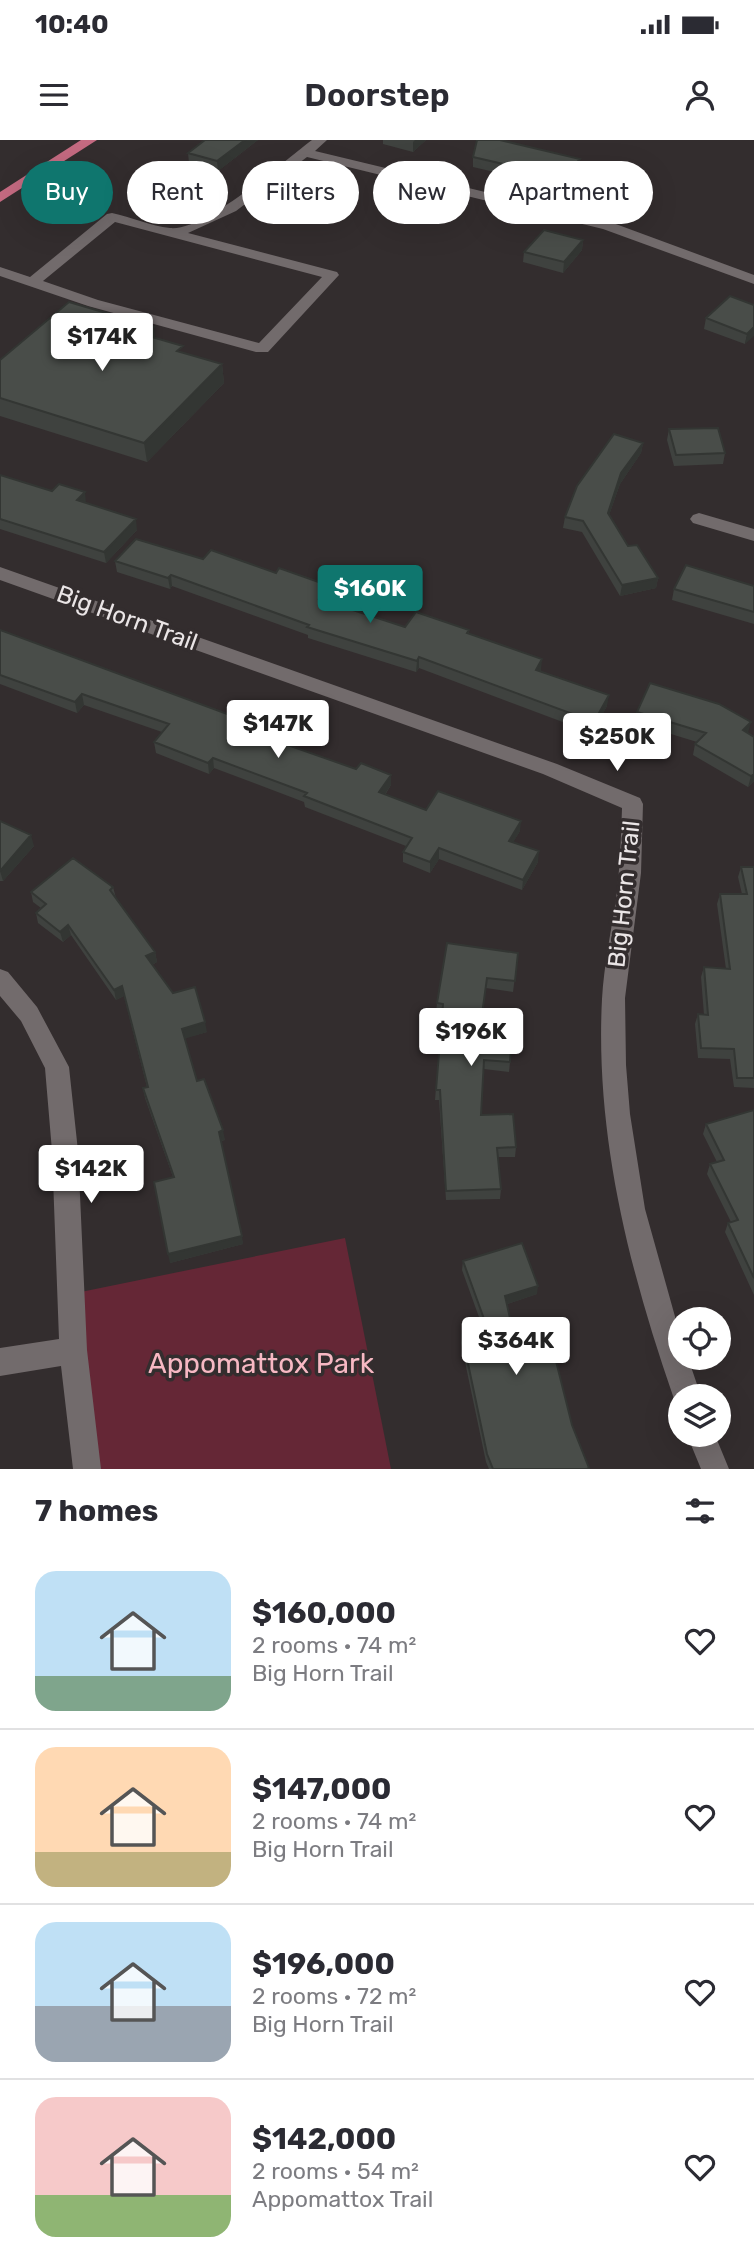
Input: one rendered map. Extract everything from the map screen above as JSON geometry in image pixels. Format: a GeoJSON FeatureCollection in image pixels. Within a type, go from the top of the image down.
{"type":"FeatureCollection","features":[{"type":"Feature","properties":{"kind":"main road"},"geometry":{"type":"LineString","coordinates":[[0,198],[90,140]]}},
{"type":"Feature","properties":{"kind":"street"},"geometry":{"type":"LineString","coordinates":[[172,233],[188,230],[219,215],[320,140]]}},
{"type":"Feature","properties":{"kind":"street"},"geometry":{"type":"LineString","coordinates":[[304,152],[608,226],[754,280]]}},
{"type":"Feature","properties":{"kind":"street"},"geometry":{"type":"LineString","coordinates":[[0,271],[93,303],[262,349],[332,275],[111,217],[34,281]]}},
{"type":"Feature","properties":{"kind":"street"},"geometry":{"type":"LineString","coordinates":[[699,519],[754,535]]}},
{"type":"Feature","properties":{"kind":"street","name":"Big Horn Trail"},"geometry":{"type":"LineString","coordinates":[[0,573],[551,769],[633,804],[629,882],[616,966],[613,1012],[618,1127],[636,1230],[658,1316],[684,1384]]}},
{"type":"Feature","properties":{"kind":"street"},"geometry":{"type":"LineString","coordinates":[[0,979],[29,1014],[57,1067],[65,1151],[73,1350],[87,1469]]}},
{"type":"Feature","properties":{"kind":"street"},"geometry":{"type":"LineString","coordinates":[[0,1362],[73,1350]]}},
{"type":"Feature","properties":{"kind":"street"},"geometry":{"type":"LineString","coordinates":[[706,1447],[715,1469]]}},
{"type":"Feature","properties":{"kind":"green space","name":"Appomattox Park"},"geometry":{"type":"Polygon","coordinates":[[[345,1238],[391,1469],[88,1469],[71,1294],[345,1238]]]}},
{"type":"Feature","properties":{"kind":"building"},"geometry":{"type":"Polygon","coordinates":[[[205,140],[245,140],[217,161],[188,153],[205,140]]]}},
{"type":"Feature","properties":{"kind":"building"},"geometry":{"type":"Polygon","coordinates":[[[477,140],[500,140],[580,159],[490,161],[473,157],[477,140]]]}},
{"type":"Feature","properties":{"kind":"building"},"geometry":{"type":"Polygon","coordinates":[[[544,230],[583,240],[564,262],[524,252],[544,230]]]}},
{"type":"Feature","properties":{"kind":"building"},"geometry":{"type":"Polygon","coordinates":[[[730,296],[754,305],[754,327],[747,334],[706,318],[730,296]]]}},
{"type":"Feature","properties":{"kind":"building"},"geometry":{"type":"Polygon","coordinates":[[[69,302],[154,327],[145,335],[183,346],[177,351],[222,364],[144,443],[0,398],[0,360],[69,302]]]}},
{"type":"Feature","properties":{"kind":"building"},"geometry":{"type":"Polygon","coordinates":[[[718,428],[725,453],[676,455],[669,429],[718,428]]]}},
{"type":"Feature","properties":{"kind":"building"},"geometry":{"type":"Polygon","coordinates":[[[614,434],[643,443],[621,473],[608,513],[628,546],[637,545],[658,578],[622,585],[583,521],[565,517],[577,486],[614,434]]]}},
{"type":"Feature","properties":{"kind":"building"},"geometry":{"type":"Polygon","coordinates":[[[0,475],[52,491],[59,484],[85,492],[77,500],[136,519],[104,552],[0,519],[0,475]]]}},
{"type":"Feature","properties":{"kind":"building"},"geometry":{"type":"Polygon","coordinates":[[[136,539],[203,559],[211,550],[276,573],[279,568],[330,586],[319,599],[405,627],[416,612],[542,659],[536,670],[609,695],[594,722],[419,657],[417,661],[307,627],[309,625],[171,575],[168,578],[115,561],[136,539]]]}},
{"type":"Feature","properties":{"kind":"building"},"geometry":{"type":"Polygon","coordinates":[[[686,565],[754,586],[754,612],[674,589],[686,565]]]}},
{"type":"Feature","properties":{"kind":"building"},"geometry":{"type":"Polygon","coordinates":[[[0,630],[284,735],[279,742],[356,769],[361,763],[391,775],[379,792],[426,810],[438,791],[521,821],[509,841],[539,851],[523,880],[439,848],[430,862],[403,852],[412,838],[304,796],[307,793],[213,758],[208,763],[154,742],[169,724],[82,694],[75,702],[0,675],[0,630]]]}},
{"type":"Feature","properties":{"kind":"building"},"geometry":{"type":"Polygon","coordinates":[[[650,683],[719,704],[751,722],[743,730],[754,737],[754,774],[751,776],[695,744],[706,733],[637,712],[650,683]]]}},
{"type":"Feature","properties":{"kind":"building"},"geometry":{"type":"Polygon","coordinates":[[[0,821],[31,835],[0,871],[0,821]]]}},
{"type":"Feature","properties":{"kind":"building"},"geometry":{"type":"Polygon","coordinates":[[[73,858],[113,887],[110,890],[155,952],[146,956],[173,993],[195,987],[205,1022],[182,1029],[197,1081],[204,1079],[223,1130],[219,1132],[242,1236],[168,1254],[154,1182],[174,1177],[143,1088],[148,1087],[122,986],[114,990],[68,925],[60,932],[36,913],[46,904],[31,892],[73,858]]]}},
{"type":"Feature","properties":{"kind":"building"},"geometry":{"type":"Polygon","coordinates":[[[741,867],[754,867],[754,1078],[737,1078],[734,1049],[701,1048],[698,1014],[708,1015],[704,967],[730,969],[720,894],[747,894],[741,867]]]}},
{"type":"Feature","properties":{"kind":"building"},"geometry":{"type":"Polygon","coordinates":[[[447,943],[518,953],[515,981],[487,978],[480,1029],[512,1032],[510,1062],[484,1060],[481,1115],[513,1114],[516,1147],[497,1148],[501,1189],[446,1191],[440,1090],[436,1090],[443,1004],[437,1003],[447,943]]]}},
{"type":"Feature","properties":{"kind":"building"},"geometry":{"type":"Polygon","coordinates":[[[754,1110],[754,1278],[728,1223],[738,1220],[710,1164],[724,1160],[706,1124],[754,1110]]]}},
{"type":"Feature","properties":{"kind":"building"},"geometry":{"type":"Polygon","coordinates":[[[522,1243],[538,1286],[505,1296],[520,1362],[555,1357],[572,1425],[589,1468],[587,1469],[493,1469],[487,1454],[462,1335],[488,1330],[463,1261],[522,1243]]]}}]}
